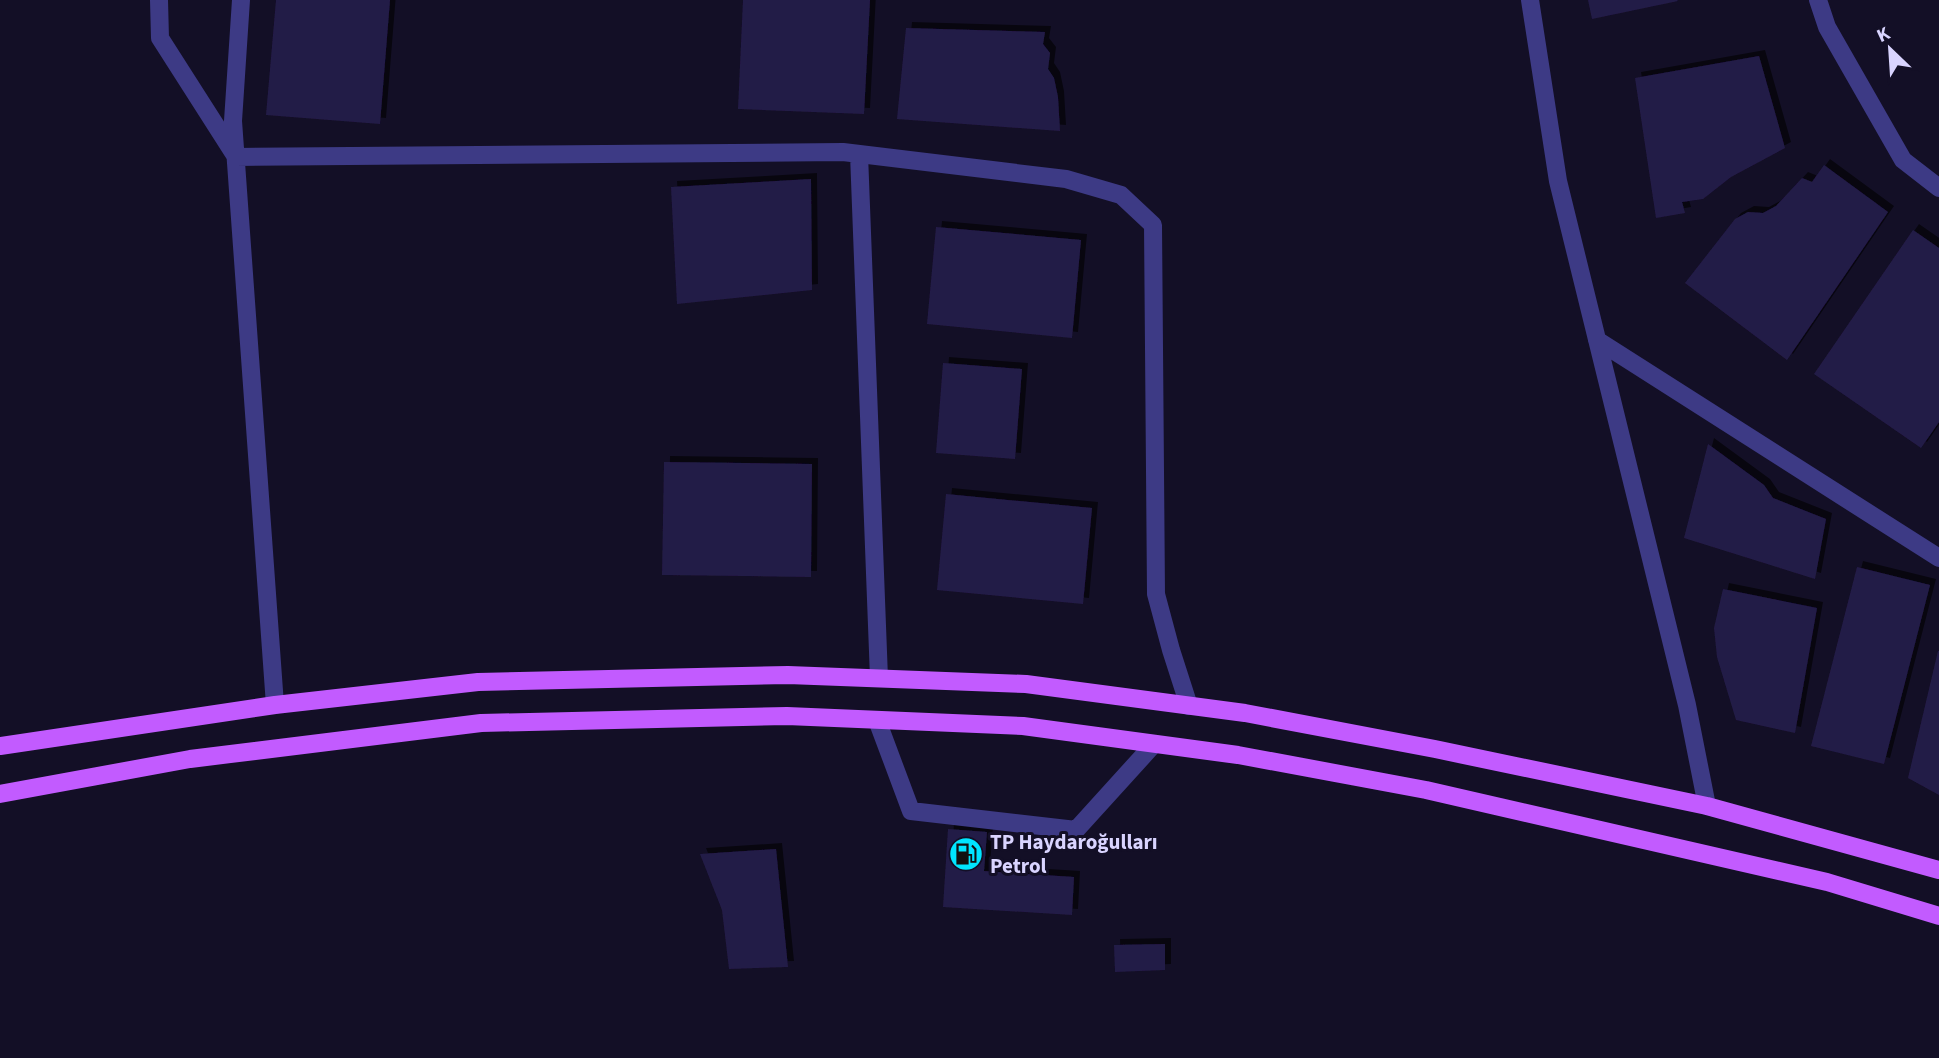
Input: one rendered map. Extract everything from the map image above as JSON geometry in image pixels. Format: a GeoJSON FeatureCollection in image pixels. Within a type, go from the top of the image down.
{"type":"FeatureCollection","features":[{"type":"Feature","properties":{"kind":"main road"},"geometry":{"type":"LineString","coordinates":[[0,746],[275,705],[478,682],[788,674],[1026,684],[1245,713],[1434,749],[1707,806],[1939,870]]}},
{"type":"Feature","properties":{"kind":"main road"},"geometry":{"type":"LineString","coordinates":[[0,794],[190,759],[481,723],[787,716],[1023,726],[1238,755],[1426,790],[1827,882],[1939,916]]}},
{"type":"Feature","properties":{"kind":"street"},"geometry":{"type":"LineString","coordinates":[[159,0],[160,38],[236,157]]}},
{"type":"Feature","properties":{"kind":"street"},"geometry":{"type":"LineString","coordinates":[[241,0],[233,121],[275,705]]}},
{"type":"Feature","properties":{"kind":"street"},"geometry":{"type":"LineString","coordinates":[[1530,0],[1558,181],[1687,705],[1707,806]]}},
{"type":"Feature","properties":{"kind":"street"},"geometry":{"type":"LineString","coordinates":[[1818,0],[1827,27],[1903,160],[1939,188]]}},
{"type":"Feature","properties":{"kind":"street"},"geometry":{"type":"LineString","coordinates":[[236,157],[830,152],[1066,179],[1121,195],[1153,225],[1156,594],[1189,706]]}},
{"type":"Feature","properties":{"kind":"street"},"geometry":{"type":"LineString","coordinates":[[859,154],[879,678]]}},
{"type":"Feature","properties":{"kind":"street"},"geometry":{"type":"LineString","coordinates":[[1597,340],[1939,558]]}},
{"type":"Feature","properties":{"kind":"street"},"geometry":{"type":"LineString","coordinates":[[877,720],[911,811],[1076,830],[1154,744]]}},
{"type":"Feature","properties":{"kind":"building"},"geometry":{"type":"Polygon","coordinates":[[[276,0],[390,0],[380,124],[266,115],[276,0]]]}},
{"type":"Feature","properties":{"kind":"building"},"geometry":{"type":"Polygon","coordinates":[[[743,0],[870,0],[864,114],[738,109],[743,0]]]}},
{"type":"Feature","properties":{"kind":"building"},"geometry":{"type":"Polygon","coordinates":[[[1588,0],[1677,0],[1678,1],[1592,19],[1588,0]]]}},
{"type":"Feature","properties":{"kind":"building"},"geometry":{"type":"Polygon","coordinates":[[[906,28],[1045,32],[1043,44],[1050,53],[1048,69],[1054,78],[1058,97],[1060,131],[897,119],[906,28]]]}},
{"type":"Feature","properties":{"kind":"building"},"geometry":{"type":"Polygon","coordinates":[[[1759,56],[1785,148],[1731,177],[1703,199],[1682,202],[1685,213],[1656,218],[1635,78],[1759,56]]]}},
{"type":"Feature","properties":{"kind":"building"},"geometry":{"type":"Polygon","coordinates":[[[1824,165],[1888,212],[1787,360],[1685,283],[1735,219],[1748,212],[1763,213],[1776,206],[1802,178],[1812,182],[1824,165]]]}},
{"type":"Feature","properties":{"kind":"building"},"geometry":{"type":"Polygon","coordinates":[[[811,179],[812,290],[677,304],[671,187],[811,179]]]}},
{"type":"Feature","properties":{"kind":"building"},"geometry":{"type":"Polygon","coordinates":[[[936,227],[1081,240],[1072,338],[927,324],[936,227]]]}},
{"type":"Feature","properties":{"kind":"building"},"geometry":{"type":"Polygon","coordinates":[[[1913,230],[1939,248],[1939,422],[1921,448],[1814,374],[1913,230]]]}},
{"type":"Feature","properties":{"kind":"building"},"geometry":{"type":"Polygon","coordinates":[[[943,363],[1022,369],[1015,459],[936,453],[943,363]]]}},
{"type":"Feature","properties":{"kind":"building"},"geometry":{"type":"Polygon","coordinates":[[[1708,444],[1764,485],[1773,498],[1826,519],[1815,579],[1684,538],[1708,444]]]}},
{"type":"Feature","properties":{"kind":"building"},"geometry":{"type":"Polygon","coordinates":[[[664,462],[812,464],[811,577],[662,575],[664,462]]]}},
{"type":"Feature","properties":{"kind":"building"},"geometry":{"type":"Polygon","coordinates":[[[946,494],[1092,508],[1083,604],[937,590],[946,494]]]}},
{"type":"Feature","properties":{"kind":"building"},"geometry":{"type":"Polygon","coordinates":[[[1857,567],[1930,585],[1884,764],[1811,746],[1857,567]]]}},
{"type":"Feature","properties":{"kind":"building"},"geometry":{"type":"Polygon","coordinates":[[[1723,589],[1817,608],[1795,733],[1736,720],[1717,657],[1714,628],[1723,589]]]}},
{"type":"Feature","properties":{"kind":"building"},"geometry":{"type":"Polygon","coordinates":[[[1939,651],[1939,795],[1908,778],[1939,651]]]}},
{"type":"Feature","properties":{"kind":"building"},"geometry":{"type":"Polygon","coordinates":[[[948,829],[987,832],[984,871],[1074,877],[1072,915],[943,907],[948,829]]]}},
{"type":"Feature","properties":{"kind":"building"},"geometry":{"type":"Polygon","coordinates":[[[776,849],[788,967],[729,969],[722,910],[700,854],[776,849]]]}},
{"type":"Feature","properties":{"kind":"building"},"geometry":{"type":"Polygon","coordinates":[[[1165,944],[1165,970],[1115,972],[1114,945],[1165,944]]]}},
{"type":"Feature","properties":{"kind":"place","name":"TP Haydaroğulları Petrol"},"geometry":{"type":"Point","coordinates":[966,854]}}]}
